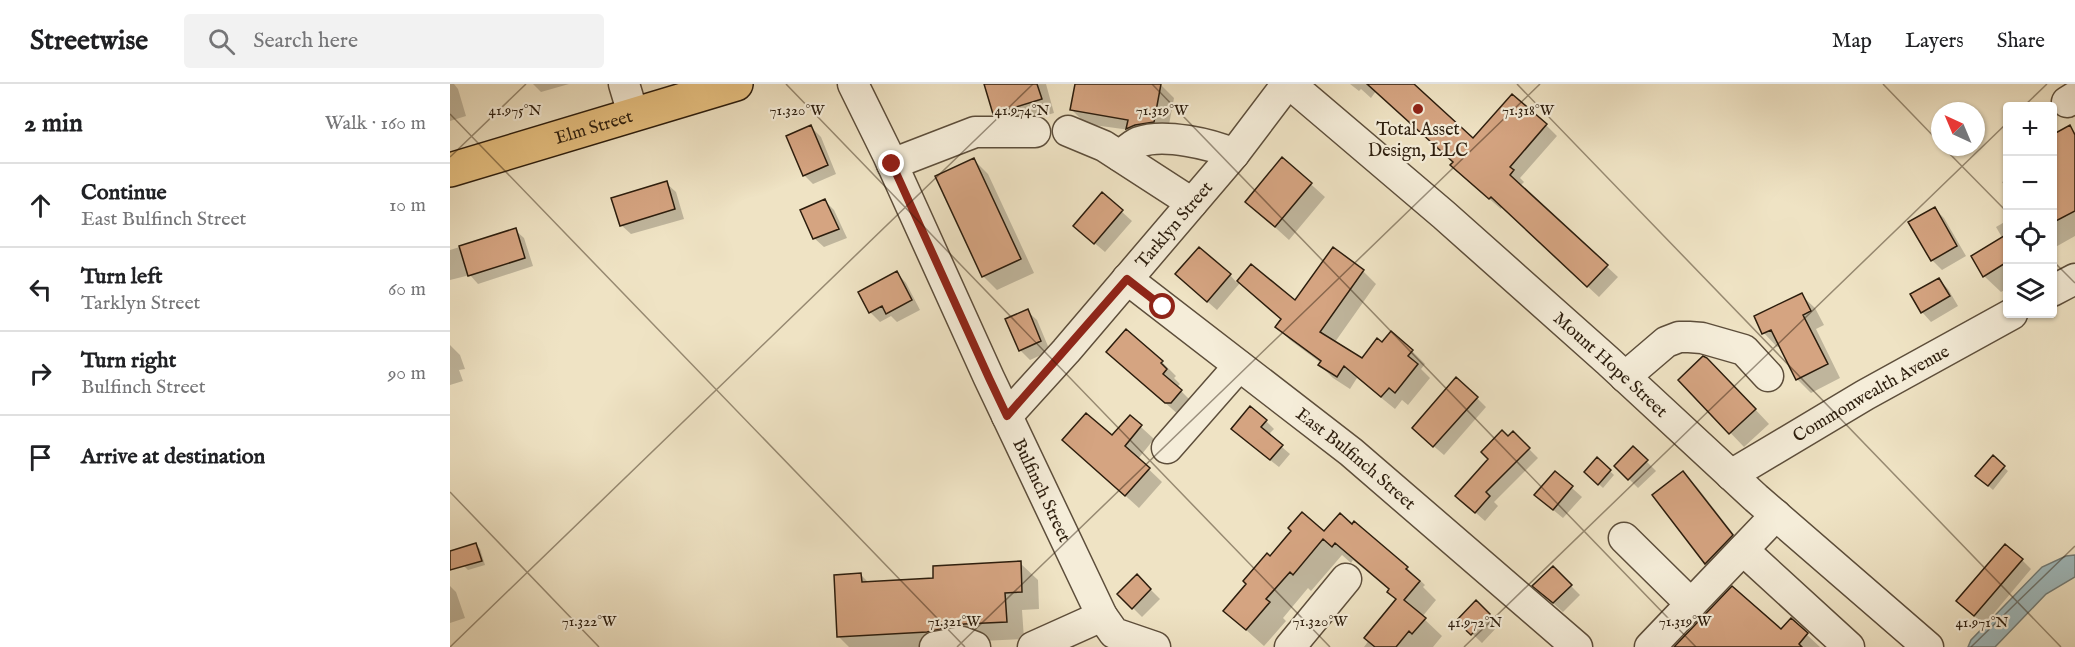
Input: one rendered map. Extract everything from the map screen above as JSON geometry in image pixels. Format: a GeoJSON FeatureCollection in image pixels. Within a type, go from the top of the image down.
{"type":"FeatureCollection","features":[{"type":"Feature","properties":{"kind":"main road","name":"Elm Street"},"geometry":{"type":"LineString","coordinates":[[450,170],[629,99],[736,84]]}},
{"type":"Feature","properties":{"kind":"street","name":"Bulfinch Street"},"geometry":{"type":"LineString","coordinates":[[853,84],[1084,580],[1108,624]]}},
{"type":"Feature","properties":{"kind":"street","name":"Tarklyn Street"},"geometry":{"type":"LineString","coordinates":[[1007,416],[1234,154],[1288,84]]}},
{"type":"Feature","properties":{"kind":"street","name":"Mount Hope Street"},"geometry":{"type":"LineString","coordinates":[[1288,84],[1444,215],[1625,376],[1909,641]]}},
{"type":"Feature","properties":{"kind":"street"},"geometry":{"type":"LineString","coordinates":[[1068,131],[1104,146],[1192,203]]}},
{"type":"Feature","properties":{"kind":"street"},"geometry":{"type":"LineString","coordinates":[[892,164],[975,132],[1035,132]]}},
{"type":"Feature","properties":{"kind":"street"},"geometry":{"type":"LineString","coordinates":[[1120,156],[1140,142],[1155,140],[1209,145],[1234,154]]}},
{"type":"Feature","properties":{"kind":"street","name":"East Bulfinch Street"},"geometry":{"type":"LineString","coordinates":[[1127,279],[1351,452],[1577,647]]}},
{"type":"Feature","properties":{"kind":"street"},"geometry":{"type":"LineString","coordinates":[[2057,288],[2075,279]]}},
{"type":"Feature","properties":{"kind":"street","name":"Commonwealth Avenue"},"geometry":{"type":"LineString","coordinates":[[1731,475],[1865,395],[2005,318]]}},
{"type":"Feature","properties":{"kind":"street"},"geometry":{"type":"LineString","coordinates":[[1625,376],[1666,342],[1679,337],[1702,338],[1744,350],[1768,376]]}},
{"type":"Feature","properties":{"kind":"street"},"geometry":{"type":"LineString","coordinates":[[1167,448],[1239,366]]}},
{"type":"Feature","properties":{"kind":"street"},"geometry":{"type":"LineString","coordinates":[[1650,647],[1776,515]]}},
{"type":"Feature","properties":{"kind":"street"},"geometry":{"type":"LineString","coordinates":[[1624,538],[1691,604]]}},
{"type":"Feature","properties":{"kind":"street"},"geometry":{"type":"LineString","coordinates":[[1743,550],[1849,647]]}},
{"type":"Feature","properties":{"kind":"street"},"geometry":{"type":"LineString","coordinates":[[1290,647],[1346,579]]}},
{"type":"Feature","properties":{"kind":"street"},"geometry":{"type":"LineString","coordinates":[[1033,647],[1108,624],[1155,647]]}},
{"type":"Feature","properties":{"kind":"street"},"geometry":{"type":"LineString","coordinates":[[935,647],[962,642],[975,647]]}},
{"type":"Feature","properties":{"kind":"water"},"geometry":{"type":"Polygon","coordinates":[[[2075,555],[2075,577],[2046,594],[1995,647],[1968,647],[1971,640],[2042,567],[2066,556],[2075,555]]]}},
{"type":"Feature","properties":{"kind":"building"},"geometry":{"type":"Polygon","coordinates":[[[984,84],[1037,84],[1042,99],[993,114],[984,84]]]}},
{"type":"Feature","properties":{"kind":"building"},"geometry":{"type":"Polygon","coordinates":[[[1075,84],[1161,84],[1154,122],[1126,129],[1128,120],[1070,110],[1075,84]]]}},
{"type":"Feature","properties":{"kind":"building"},"geometry":{"type":"Polygon","coordinates":[[[1367,84],[1414,84],[1473,138],[1512,94],[1547,124],[1510,167],[1514,170],[1510,175],[1608,265],[1587,287],[1491,197],[1489,199],[1450,165],[1453,162],[1367,84]]]}},
{"type":"Feature","properties":{"kind":"building"},"geometry":{"type":"Polygon","coordinates":[[[811,125],[828,165],[803,176],[786,136],[811,125]]]}},
{"type":"Feature","properties":{"kind":"building"},"geometry":{"type":"Polygon","coordinates":[[[2070,125],[2075,135],[2075,211],[2057,220],[2057,156],[2057,132],[2070,125]]]}},
{"type":"Feature","properties":{"kind":"building"},"geometry":{"type":"Polygon","coordinates":[[[1282,157],[1312,183],[1275,227],[1245,202],[1282,157]]]}},
{"type":"Feature","properties":{"kind":"building"},"geometry":{"type":"Polygon","coordinates":[[[974,158],[1021,259],[982,277],[935,176],[974,158]]]}},
{"type":"Feature","properties":{"kind":"building"},"geometry":{"type":"Polygon","coordinates":[[[667,181],[675,209],[620,226],[611,198],[667,181]]]}},
{"type":"Feature","properties":{"kind":"building"},"geometry":{"type":"Polygon","coordinates":[[[1102,192],[1123,210],[1094,244],[1073,226],[1102,192]]]}},
{"type":"Feature","properties":{"kind":"building"},"geometry":{"type":"Polygon","coordinates":[[[825,199],[839,229],[813,239],[800,210],[825,199]]]}},
{"type":"Feature","properties":{"kind":"building"},"geometry":{"type":"Polygon","coordinates":[[[1935,207],[1957,246],[1931,261],[1908,222],[1935,207]]]}},
{"type":"Feature","properties":{"kind":"building"},"geometry":{"type":"Polygon","coordinates":[[[516,228],[525,258],[468,276],[459,246],[516,228]]]}},
{"type":"Feature","properties":{"kind":"building"},"geometry":{"type":"Polygon","coordinates":[[[2003,236],[2003,264],[1983,277],[1971,256],[2003,236]]]}},
{"type":"Feature","properties":{"kind":"building"},"geometry":{"type":"Polygon","coordinates":[[[1199,247],[1231,274],[1207,302],[1175,274],[1199,247]]]}},
{"type":"Feature","properties":{"kind":"building"},"geometry":{"type":"Polygon","coordinates":[[[1333,247],[1364,270],[1320,332],[1362,358],[1377,338],[1382,342],[1391,331],[1413,350],[1408,356],[1418,364],[1395,393],[1389,388],[1381,397],[1344,366],[1337,377],[1318,365],[1321,361],[1275,327],[1281,319],[1237,281],[1251,264],[1295,300],[1333,247]]]}},
{"type":"Feature","properties":{"kind":"building"},"geometry":{"type":"Polygon","coordinates":[[[897,271],[912,300],[886,314],[882,306],[869,313],[858,292],[897,271]]]}},
{"type":"Feature","properties":{"kind":"building"},"geometry":{"type":"Polygon","coordinates":[[[1939,278],[1950,296],[1921,313],[1910,294],[1939,278]]]}},
{"type":"Feature","properties":{"kind":"building"},"geometry":{"type":"Polygon","coordinates":[[[1802,293],[1811,311],[1803,315],[1828,364],[1796,380],[1771,330],[1762,334],[1754,316],[1802,293]]]}},
{"type":"Feature","properties":{"kind":"building"},"geometry":{"type":"Polygon","coordinates":[[[1028,309],[1041,341],[1019,351],[1005,319],[1028,309]]]}},
{"type":"Feature","properties":{"kind":"building"},"geometry":{"type":"Polygon","coordinates":[[[1126,329],[1163,361],[1161,363],[1167,369],[1163,374],[1182,390],[1171,403],[1165,403],[1106,352],[1126,329]]]}},
{"type":"Feature","properties":{"kind":"building"},"geometry":{"type":"Polygon","coordinates":[[[1703,356],[1756,409],[1729,434],[1678,380],[1703,356]]]}},
{"type":"Feature","properties":{"kind":"building"},"geometry":{"type":"Polygon","coordinates":[[[1456,377],[1478,397],[1433,447],[1412,428],[1456,377]]]}},
{"type":"Feature","properties":{"kind":"building"},"geometry":{"type":"Polygon","coordinates":[[[1250,406],[1267,420],[1261,427],[1283,445],[1270,460],[1231,429],[1250,406]]]}},
{"type":"Feature","properties":{"kind":"building"},"geometry":{"type":"Polygon","coordinates":[[[1086,413],[1112,435],[1130,415],[1142,425],[1125,446],[1150,468],[1125,496],[1062,440],[1086,413]]]}},
{"type":"Feature","properties":{"kind":"building"},"geometry":{"type":"Polygon","coordinates":[[[1502,430],[1508,436],[1513,431],[1530,448],[1486,492],[1490,496],[1475,513],[1455,496],[1488,459],[1481,452],[1502,430]]]}},
{"type":"Feature","properties":{"kind":"building"},"geometry":{"type":"Polygon","coordinates":[[[1633,446],[1648,460],[1628,480],[1614,466],[1633,446]]]}},
{"type":"Feature","properties":{"kind":"building"},"geometry":{"type":"Polygon","coordinates":[[[1993,455],[2005,466],[1988,486],[1975,476],[1993,455]]]}},
{"type":"Feature","properties":{"kind":"building"},"geometry":{"type":"Polygon","coordinates":[[[1597,457],[1611,470],[1598,485],[1584,472],[1597,457]]]}},
{"type":"Feature","properties":{"kind":"building"},"geometry":{"type":"Polygon","coordinates":[[[1555,471],[1573,486],[1553,510],[1534,495],[1555,471]]]}},
{"type":"Feature","properties":{"kind":"building"},"geometry":{"type":"Polygon","coordinates":[[[1683,471],[1733,535],[1705,564],[1652,495],[1683,471]]]}},
{"type":"Feature","properties":{"kind":"building"},"geometry":{"type":"Polygon","coordinates":[[[1302,512],[1324,531],[1340,513],[1352,524],[1354,521],[1408,567],[1406,569],[1420,581],[1404,600],[1426,618],[1412,634],[1409,631],[1396,647],[1375,647],[1364,638],[1396,599],[1387,592],[1389,589],[1335,543],[1332,547],[1323,539],[1293,575],[1290,572],[1266,599],[1270,602],[1246,630],[1223,611],[1246,584],[1243,581],[1267,553],[1270,556],[1291,531],[1288,528],[1302,512]]]}},
{"type":"Feature","properties":{"kind":"building"},"geometry":{"type":"Polygon","coordinates":[[[476,543],[482,561],[450,570],[450,551],[476,543]]]}},
{"type":"Feature","properties":{"kind":"building"},"geometry":{"type":"Polygon","coordinates":[[[2005,544],[2023,559],[1974,616],[1956,601],[2005,544]]]}},
{"type":"Feature","properties":{"kind":"building"},"geometry":{"type":"Polygon","coordinates":[[[1021,561],[1022,592],[1005,593],[1007,622],[964,624],[927,632],[837,637],[834,575],[861,573],[862,582],[933,578],[933,566],[1021,561]]]}},
{"type":"Feature","properties":{"kind":"building"},"geometry":{"type":"Polygon","coordinates":[[[1553,566],[1572,585],[1553,603],[1532,586],[1553,566]]]}},
{"type":"Feature","properties":{"kind":"building"},"geometry":{"type":"Polygon","coordinates":[[[1137,574],[1151,589],[1132,609],[1117,594],[1137,574]]]}},
{"type":"Feature","properties":{"kind":"building"},"geometry":{"type":"Polygon","coordinates":[[[1732,586],[1781,629],[1791,618],[1808,633],[1799,644],[1802,647],[1674,647],[1732,586]]]}},
{"type":"Feature","properties":{"kind":"building"},"geometry":{"type":"Polygon","coordinates":[[[1476,600],[1490,614],[1471,635],[1456,621],[1476,600]]]}},
{"type":"Feature","properties":{"kind":"place","name":"Total Asset Design, LLC"},"geometry":{"type":"Point","coordinates":[1418,109]}},
{"type":"Feature","properties":{"kind":"route"},"geometry":{"type":"LineString","coordinates":[[892,164],[1007,416],[1127,279],[1163,307]]}}]}
